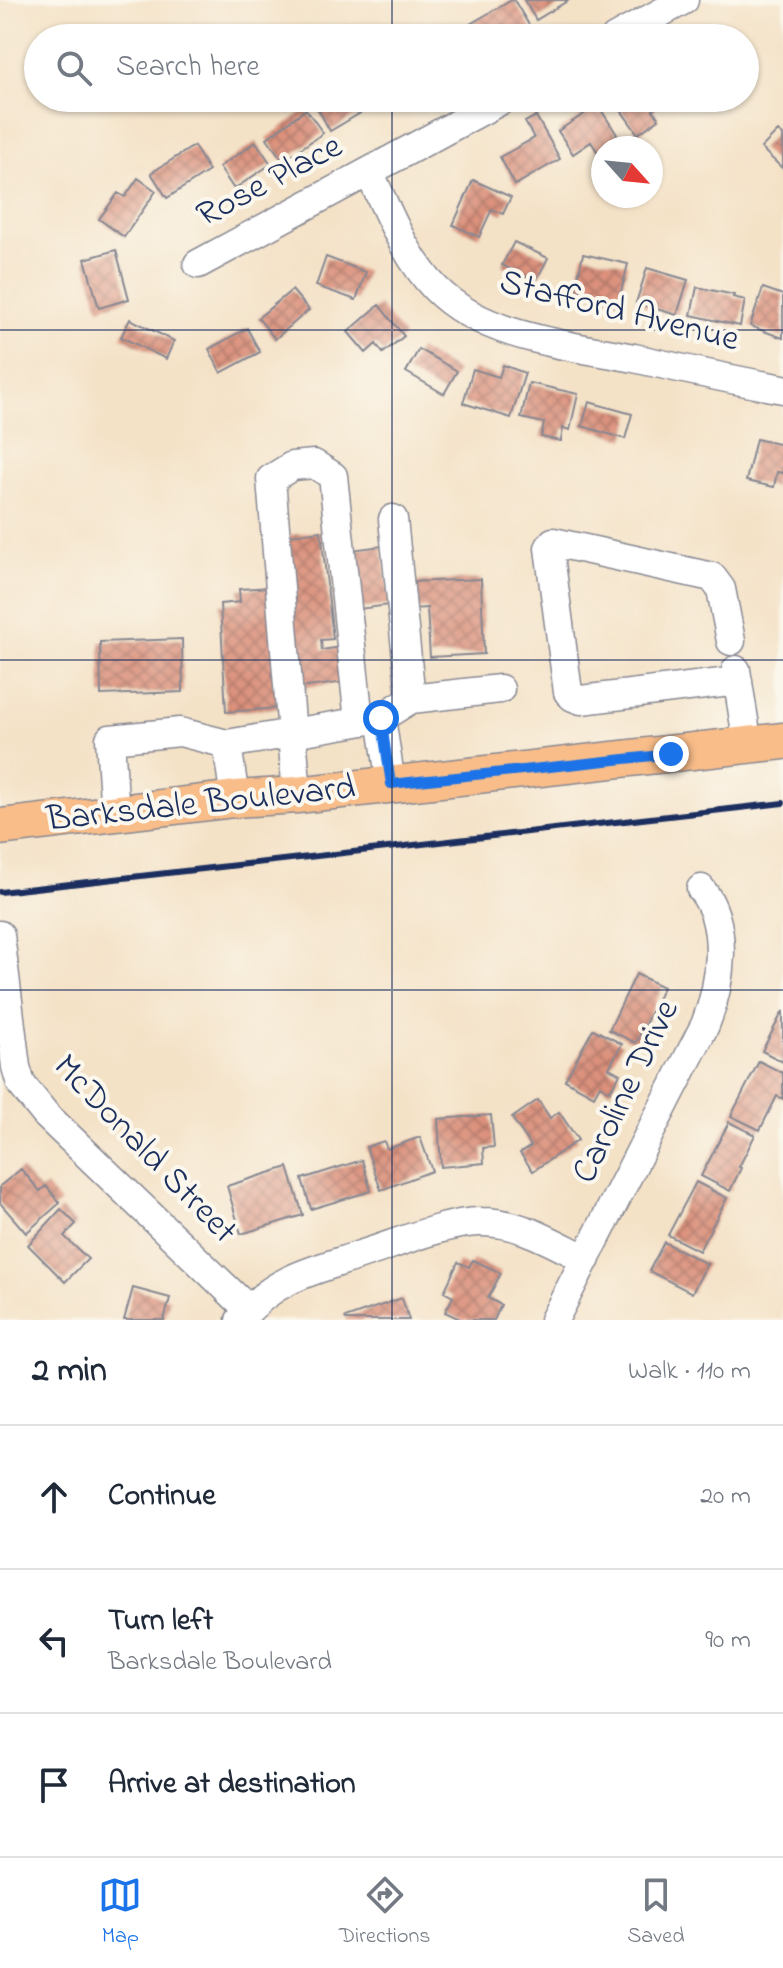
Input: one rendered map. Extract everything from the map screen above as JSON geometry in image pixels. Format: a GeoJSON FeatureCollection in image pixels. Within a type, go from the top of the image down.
{"type":"FeatureCollection","features":[{"type":"Feature","properties":{"kind":"main road","name":"Barksdale Boulevard"},"geometry":{"type":"LineString","coordinates":[[0,827],[766,743]]}},
{"type":"Feature","properties":{"kind":"street"},"geometry":{"type":"LineString","coordinates":[[640,24],[684,0]]}},
{"type":"Feature","properties":{"kind":"street","name":"Rose Place"},"geometry":{"type":"LineString","coordinates":[[198,264],[479,112]]}},
{"type":"Feature","properties":{"kind":"street","name":"Stafford Avenue"},"geometry":{"type":"LineString","coordinates":[[369,172],[401,237],[434,287],[451,302],[480,319],[528,336],[783,389]]}},
{"type":"Feature","properties":{"kind":"street"},"geometry":{"type":"LineString","coordinates":[[297,795],[271,479],[292,466],[314,464],[333,476],[370,720],[391,784]]}},
{"type":"Feature","properties":{"kind":"street"},"geometry":{"type":"LineString","coordinates":[[393,519],[411,699]]}},
{"type":"Feature","properties":{"kind":"street"},"geometry":{"type":"LineString","coordinates":[[731,641],[721,589],[712,577],[553,542],[549,548],[568,692],[573,697],[581,700],[737,676],[766,743]]}},
{"type":"Feature","properties":{"kind":"street"},"geometry":{"type":"LineString","coordinates":[[115,814],[110,739],[180,732],[227,744],[370,720],[411,699],[500,689]]}},
{"type":"Feature","properties":{"kind":"street"},"geometry":{"type":"LineString","coordinates":[[227,744],[235,799]]}},
{"type":"Feature","properties":{"kind":"street","name":"Caroline Drive"},"geometry":{"type":"LineString","coordinates":[[554,1320],[712,1008],[720,960],[717,922],[709,899],[701,889]]}},
{"type":"Feature","properties":{"kind":"street","name":"McDonald Street"},"geometry":{"type":"LineString","coordinates":[[0,935],[13,1045],[10,1085],[46,1115],[245,1315]]}},
{"type":"Feature","properties":{"kind":"street"},"geometry":{"type":"LineString","coordinates":[[245,1315],[269,1292],[305,1273],[416,1237],[481,1221],[526,1230],[586,1259]]}},
{"type":"Feature","properties":{"kind":"building"},"geometry":{"type":"Polygon","coordinates":[[[514,0],[528,24],[470,24],[514,0]]]}},
{"type":"Feature","properties":{"kind":"building"},"geometry":{"type":"Polygon","coordinates":[[[524,0],[569,0],[536,20],[524,0]]]}},
{"type":"Feature","properties":{"kind":"building"},"geometry":{"type":"Polygon","coordinates":[[[302,112],[308,112],[323,133],[283,161],[267,138],[302,112]]]}},
{"type":"Feature","properties":{"kind":"building"},"geometry":{"type":"Polygon","coordinates":[[[320,112],[362,112],[330,131],[320,112]]]}},
{"type":"Feature","properties":{"kind":"building"},"geometry":{"type":"Polygon","coordinates":[[[587,112],[602,112],[618,136],[591,136],[591,142],[573,154],[558,131],[587,112]]]}},
{"type":"Feature","properties":{"kind":"building"},"geometry":{"type":"Polygon","coordinates":[[[622,112],[654,112],[659,119],[638,134],[622,112]]]}},
{"type":"Feature","properties":{"kind":"building"},"geometry":{"type":"Polygon","coordinates":[[[536,116],[560,159],[515,185],[500,157],[534,138],[525,122],[536,116]]]}},
{"type":"Feature","properties":{"kind":"building"},"geometry":{"type":"Polygon","coordinates":[[[778,131],[783,135],[783,169],[761,148],[778,131]]]}},
{"type":"Feature","properties":{"kind":"building"},"geometry":{"type":"Polygon","coordinates":[[[256,142],[271,164],[234,189],[219,167],[256,142]]]}},
{"type":"Feature","properties":{"kind":"building"},"geometry":{"type":"Polygon","coordinates":[[[194,146],[209,171],[167,198],[151,173],[194,146]]]}},
{"type":"Feature","properties":{"kind":"building"},"geometry":{"type":"Polygon","coordinates":[[[138,178],[156,191],[124,237],[99,219],[118,193],[125,197],[138,178]]]}},
{"type":"Feature","properties":{"kind":"building"},"geometry":{"type":"Polygon","coordinates":[[[473,180],[511,197],[503,214],[492,209],[479,237],[453,225],[473,180]]]}},
{"type":"Feature","properties":{"kind":"building"},"geometry":{"type":"Polygon","coordinates":[[[514,242],[548,258],[536,281],[502,265],[514,242]]]}},
{"type":"Feature","properties":{"kind":"building"},"geometry":{"type":"Polygon","coordinates":[[[116,250],[129,299],[99,308],[85,259],[116,250]]]}},
{"type":"Feature","properties":{"kind":"building"},"geometry":{"type":"Polygon","coordinates":[[[583,254],[628,264],[619,300],[575,290],[583,254]]]}},
{"type":"Feature","properties":{"kind":"building"},"geometry":{"type":"Polygon","coordinates":[[[326,257],[366,272],[356,300],[316,286],[326,257]]]}},
{"type":"Feature","properties":{"kind":"building"},"geometry":{"type":"Polygon","coordinates":[[[647,268],[688,280],[677,315],[636,303],[647,268]]]}},
{"type":"Feature","properties":{"kind":"building"},"geometry":{"type":"Polygon","coordinates":[[[697,287],[745,300],[740,326],[691,315],[697,287]]]}},
{"type":"Feature","properties":{"kind":"building"},"geometry":{"type":"Polygon","coordinates":[[[763,288],[783,295],[783,338],[750,326],[763,288]]]}},
{"type":"Feature","properties":{"kind":"building"},"geometry":{"type":"Polygon","coordinates":[[[292,290],[309,310],[275,339],[258,318],[292,290]]]}},
{"type":"Feature","properties":{"kind":"building"},"geometry":{"type":"Polygon","coordinates":[[[379,305],[404,336],[383,353],[376,344],[366,353],[348,332],[379,305]]]}},
{"type":"Feature","properties":{"kind":"building"},"geometry":{"type":"Polygon","coordinates":[[[130,319],[174,341],[166,359],[121,337],[130,319]]]}},
{"type":"Feature","properties":{"kind":"building"},"geometry":{"type":"Polygon","coordinates":[[[247,328],[260,352],[221,373],[209,349],[247,328]]]}},
{"type":"Feature","properties":{"kind":"building"},"geometry":{"type":"Polygon","coordinates":[[[419,349],[457,371],[444,394],[406,372],[419,349]]]}},
{"type":"Feature","properties":{"kind":"building"},"geometry":{"type":"Polygon","coordinates":[[[503,365],[525,373],[511,418],[463,403],[473,369],[499,377],[503,365]]]}},
{"type":"Feature","properties":{"kind":"building"},"geometry":{"type":"Polygon","coordinates":[[[529,383],[578,394],[570,430],[563,428],[561,441],[541,437],[544,423],[521,418],[529,383]]]}},
{"type":"Feature","properties":{"kind":"building"},"geometry":{"type":"Polygon","coordinates":[[[589,402],[632,414],[625,439],[582,426],[589,402]]]}},
{"type":"Feature","properties":{"kind":"building"},"geometry":{"type":"Polygon","coordinates":[[[756,439],[783,445],[783,473],[777,472],[774,487],[746,481],[756,439]]]}},
{"type":"Feature","properties":{"kind":"building"},"geometry":{"type":"Polygon","coordinates":[[[321,531],[333,639],[321,640],[322,650],[341,647],[346,682],[300,688],[282,536],[321,531]]]}},
{"type":"Feature","properties":{"kind":"building"},"geometry":{"type":"Polygon","coordinates":[[[382,546],[390,605],[359,609],[351,550],[382,546]]]}},
{"type":"Feature","properties":{"kind":"building"},"geometry":{"type":"Polygon","coordinates":[[[481,579],[484,654],[430,657],[427,608],[411,609],[410,582],[481,579]]]}},
{"type":"Feature","properties":{"kind":"building"},"geometry":{"type":"Polygon","coordinates":[[[272,587],[279,708],[226,712],[220,604],[240,602],[239,589],[272,587]]]}},
{"type":"Feature","properties":{"kind":"building"},"geometry":{"type":"Polygon","coordinates":[[[182,639],[183,692],[101,695],[100,642],[182,639]]]}},
{"type":"Feature","properties":{"kind":"building"},"geometry":{"type":"Polygon","coordinates":[[[636,974],[663,987],[636,1043],[609,1030],[636,974]]]}},
{"type":"Feature","properties":{"kind":"building"},"geometry":{"type":"Polygon","coordinates":[[[783,1011],[783,1062],[762,1051],[783,1011]]]}},
{"type":"Feature","properties":{"kind":"building"},"geometry":{"type":"Polygon","coordinates":[[[593,1029],[622,1044],[609,1068],[620,1074],[610,1091],[600,1085],[594,1096],[565,1080],[593,1029]]]}},
{"type":"Feature","properties":{"kind":"building"},"geometry":{"type":"Polygon","coordinates":[[[759,1061],[783,1073],[783,1099],[777,1096],[760,1130],[731,1116],[759,1061]]]}},
{"type":"Feature","properties":{"kind":"building"},"geometry":{"type":"Polygon","coordinates":[[[538,1100],[550,1118],[559,1112],[578,1140],[533,1171],[520,1153],[531,1146],[512,1118],[538,1100]]]}},
{"type":"Feature","properties":{"kind":"building"},"geometry":{"type":"Polygon","coordinates":[[[491,1115],[494,1147],[483,1148],[484,1163],[441,1167],[438,1119],[491,1115]]]}},
{"type":"Feature","properties":{"kind":"building"},"geometry":{"type":"Polygon","coordinates":[[[729,1122],[755,1135],[730,1191],[701,1176],[729,1122]]]}},
{"type":"Feature","properties":{"kind":"building"},"geometry":{"type":"Polygon","coordinates":[[[420,1137],[432,1171],[381,1190],[366,1147],[384,1141],[387,1149],[420,1137]]]}},
{"type":"Feature","properties":{"kind":"building"},"geometry":{"type":"Polygon","coordinates":[[[362,1160],[371,1191],[311,1209],[302,1179],[362,1160]]]}},
{"type":"Feature","properties":{"kind":"building"},"geometry":{"type":"Polygon","coordinates":[[[288,1167],[303,1215],[241,1234],[227,1186],[288,1167]]]}},
{"type":"Feature","properties":{"kind":"building"},"geometry":{"type":"Polygon","coordinates":[[[21,1169],[40,1191],[46,1186],[60,1203],[26,1233],[0,1203],[0,1186],[21,1169]]]}},
{"type":"Feature","properties":{"kind":"building"},"geometry":{"type":"Polygon","coordinates":[[[696,1182],[727,1198],[699,1251],[668,1235],[696,1182]]]}},
{"type":"Feature","properties":{"kind":"building"},"geometry":{"type":"Polygon","coordinates":[[[61,1209],[76,1224],[64,1236],[88,1259],[65,1282],[28,1245],[61,1209]]]}},
{"type":"Feature","properties":{"kind":"building"},"geometry":{"type":"Polygon","coordinates":[[[664,1242],[707,1264],[692,1293],[649,1271],[664,1242]]]}},
{"type":"Feature","properties":{"kind":"building"},"geometry":{"type":"Polygon","coordinates":[[[473,1260],[501,1273],[488,1298],[501,1305],[494,1320],[462,1320],[445,1312],[453,1297],[444,1292],[458,1262],[469,1267],[473,1260]]]}},
{"type":"Feature","properties":{"kind":"building"},"geometry":{"type":"Polygon","coordinates":[[[133,1288],[170,1298],[164,1320],[124,1320],[133,1288]]]}},
{"type":"Feature","properties":{"kind":"building"},"geometry":{"type":"Polygon","coordinates":[[[402,1298],[409,1320],[345,1318],[402,1298]]]}},
{"type":"Feature","properties":{"kind":"railway"},"geometry":{"type":"LineString","coordinates":[[0,892],[783,803]]}},
{"type":"Feature","properties":{"kind":"route"},"geometry":{"type":"LineString","coordinates":[[381,718],[391,784],[671,754]]}}]}
